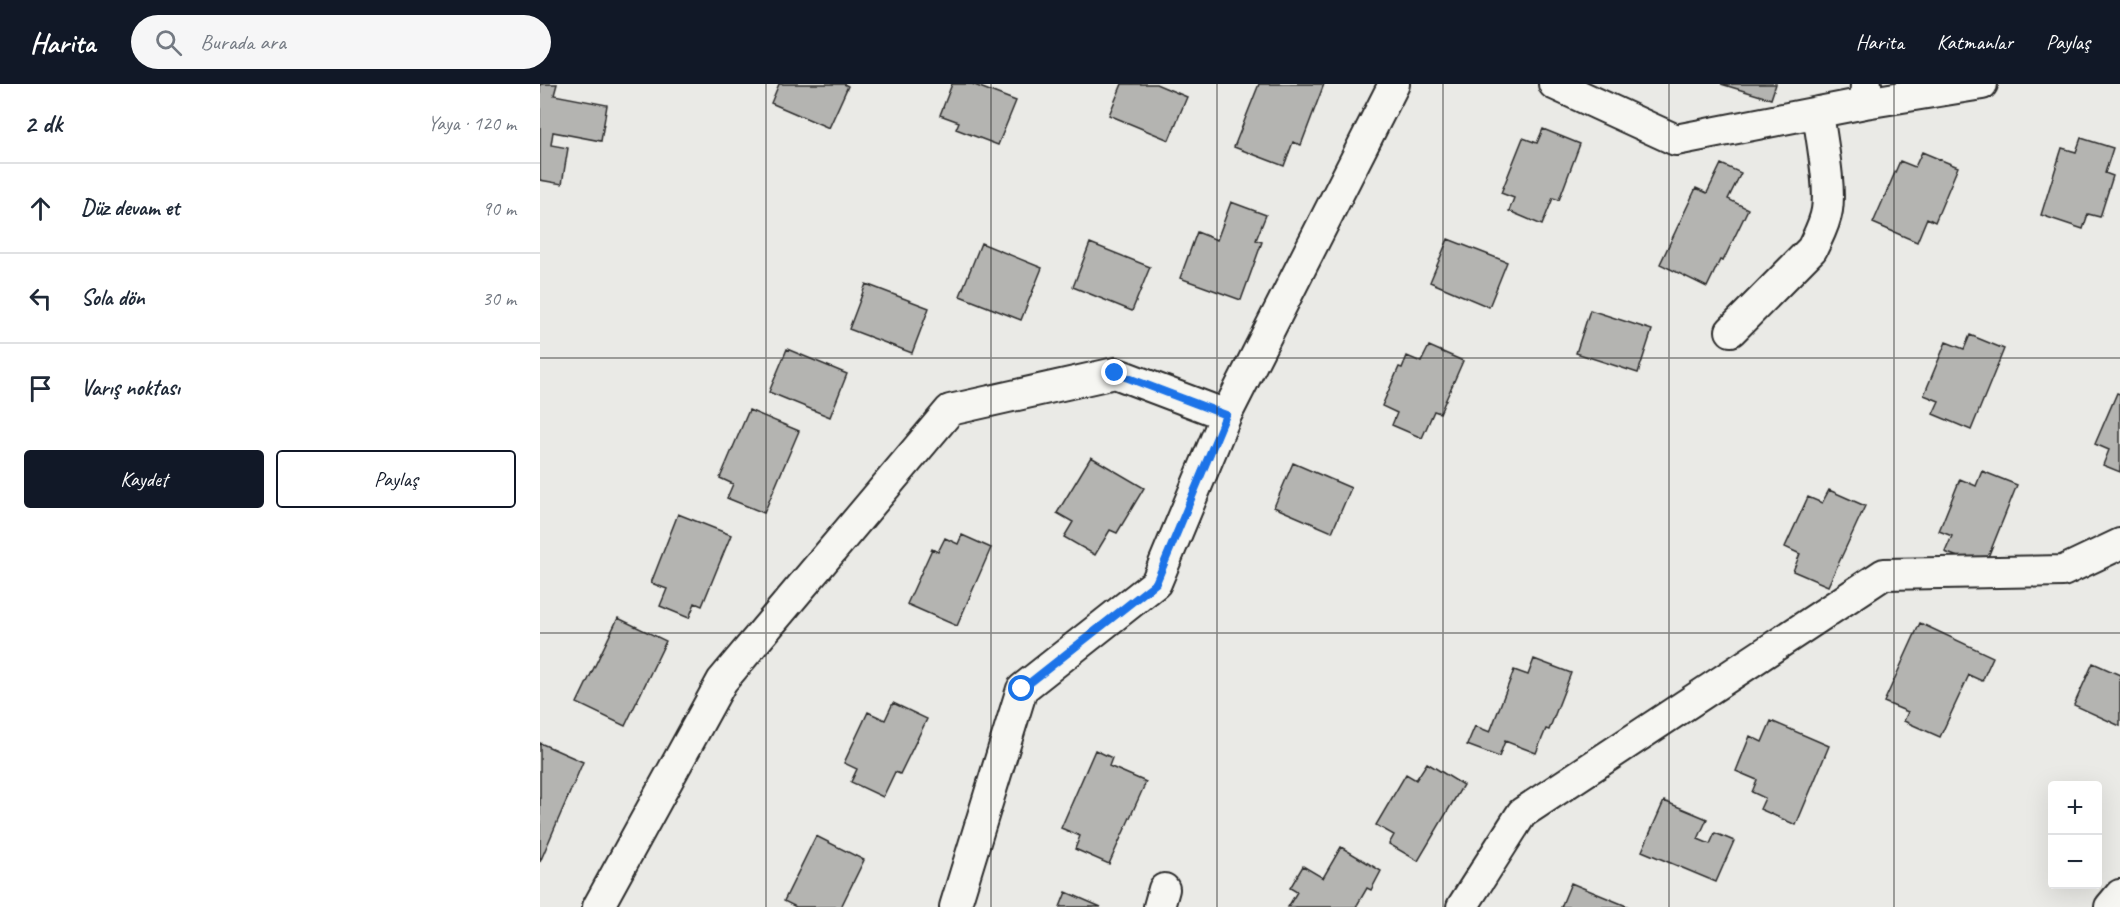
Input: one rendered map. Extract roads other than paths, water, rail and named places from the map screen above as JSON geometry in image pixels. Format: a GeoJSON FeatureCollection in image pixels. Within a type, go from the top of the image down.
{"type":"FeatureCollection","features":[{"type":"Feature","properties":{"kind":"street"},"geometry":{"type":"LineString","coordinates":[[956,907],[1022,689],[1156,583],[1226,415],[1394,84]]}},
{"type":"Feature","properties":{"kind":"street"},"geometry":{"type":"LineString","coordinates":[[1554,84],[1676,140],[1818,112],[1866,94],[1982,84]]}},
{"type":"Feature","properties":{"kind":"street"},"geometry":{"type":"LineString","coordinates":[[1731,331],[1812,249],[1820,232],[1828,207],[1818,112]]}},
{"type":"Feature","properties":{"kind":"street"},"geometry":{"type":"LineString","coordinates":[[598,907],[722,681],[950,410],[1115,373],[1226,415]]}},
{"type":"Feature","properties":{"kind":"street"},"geometry":{"type":"LineString","coordinates":[[1462,907],[1522,813],[1884,574],[2062,571],[2120,544]]}},
{"type":"Feature","properties":{"kind":"street"},"geometry":{"type":"LineString","coordinates":[[2110,907],[2120,895]]}}]}
